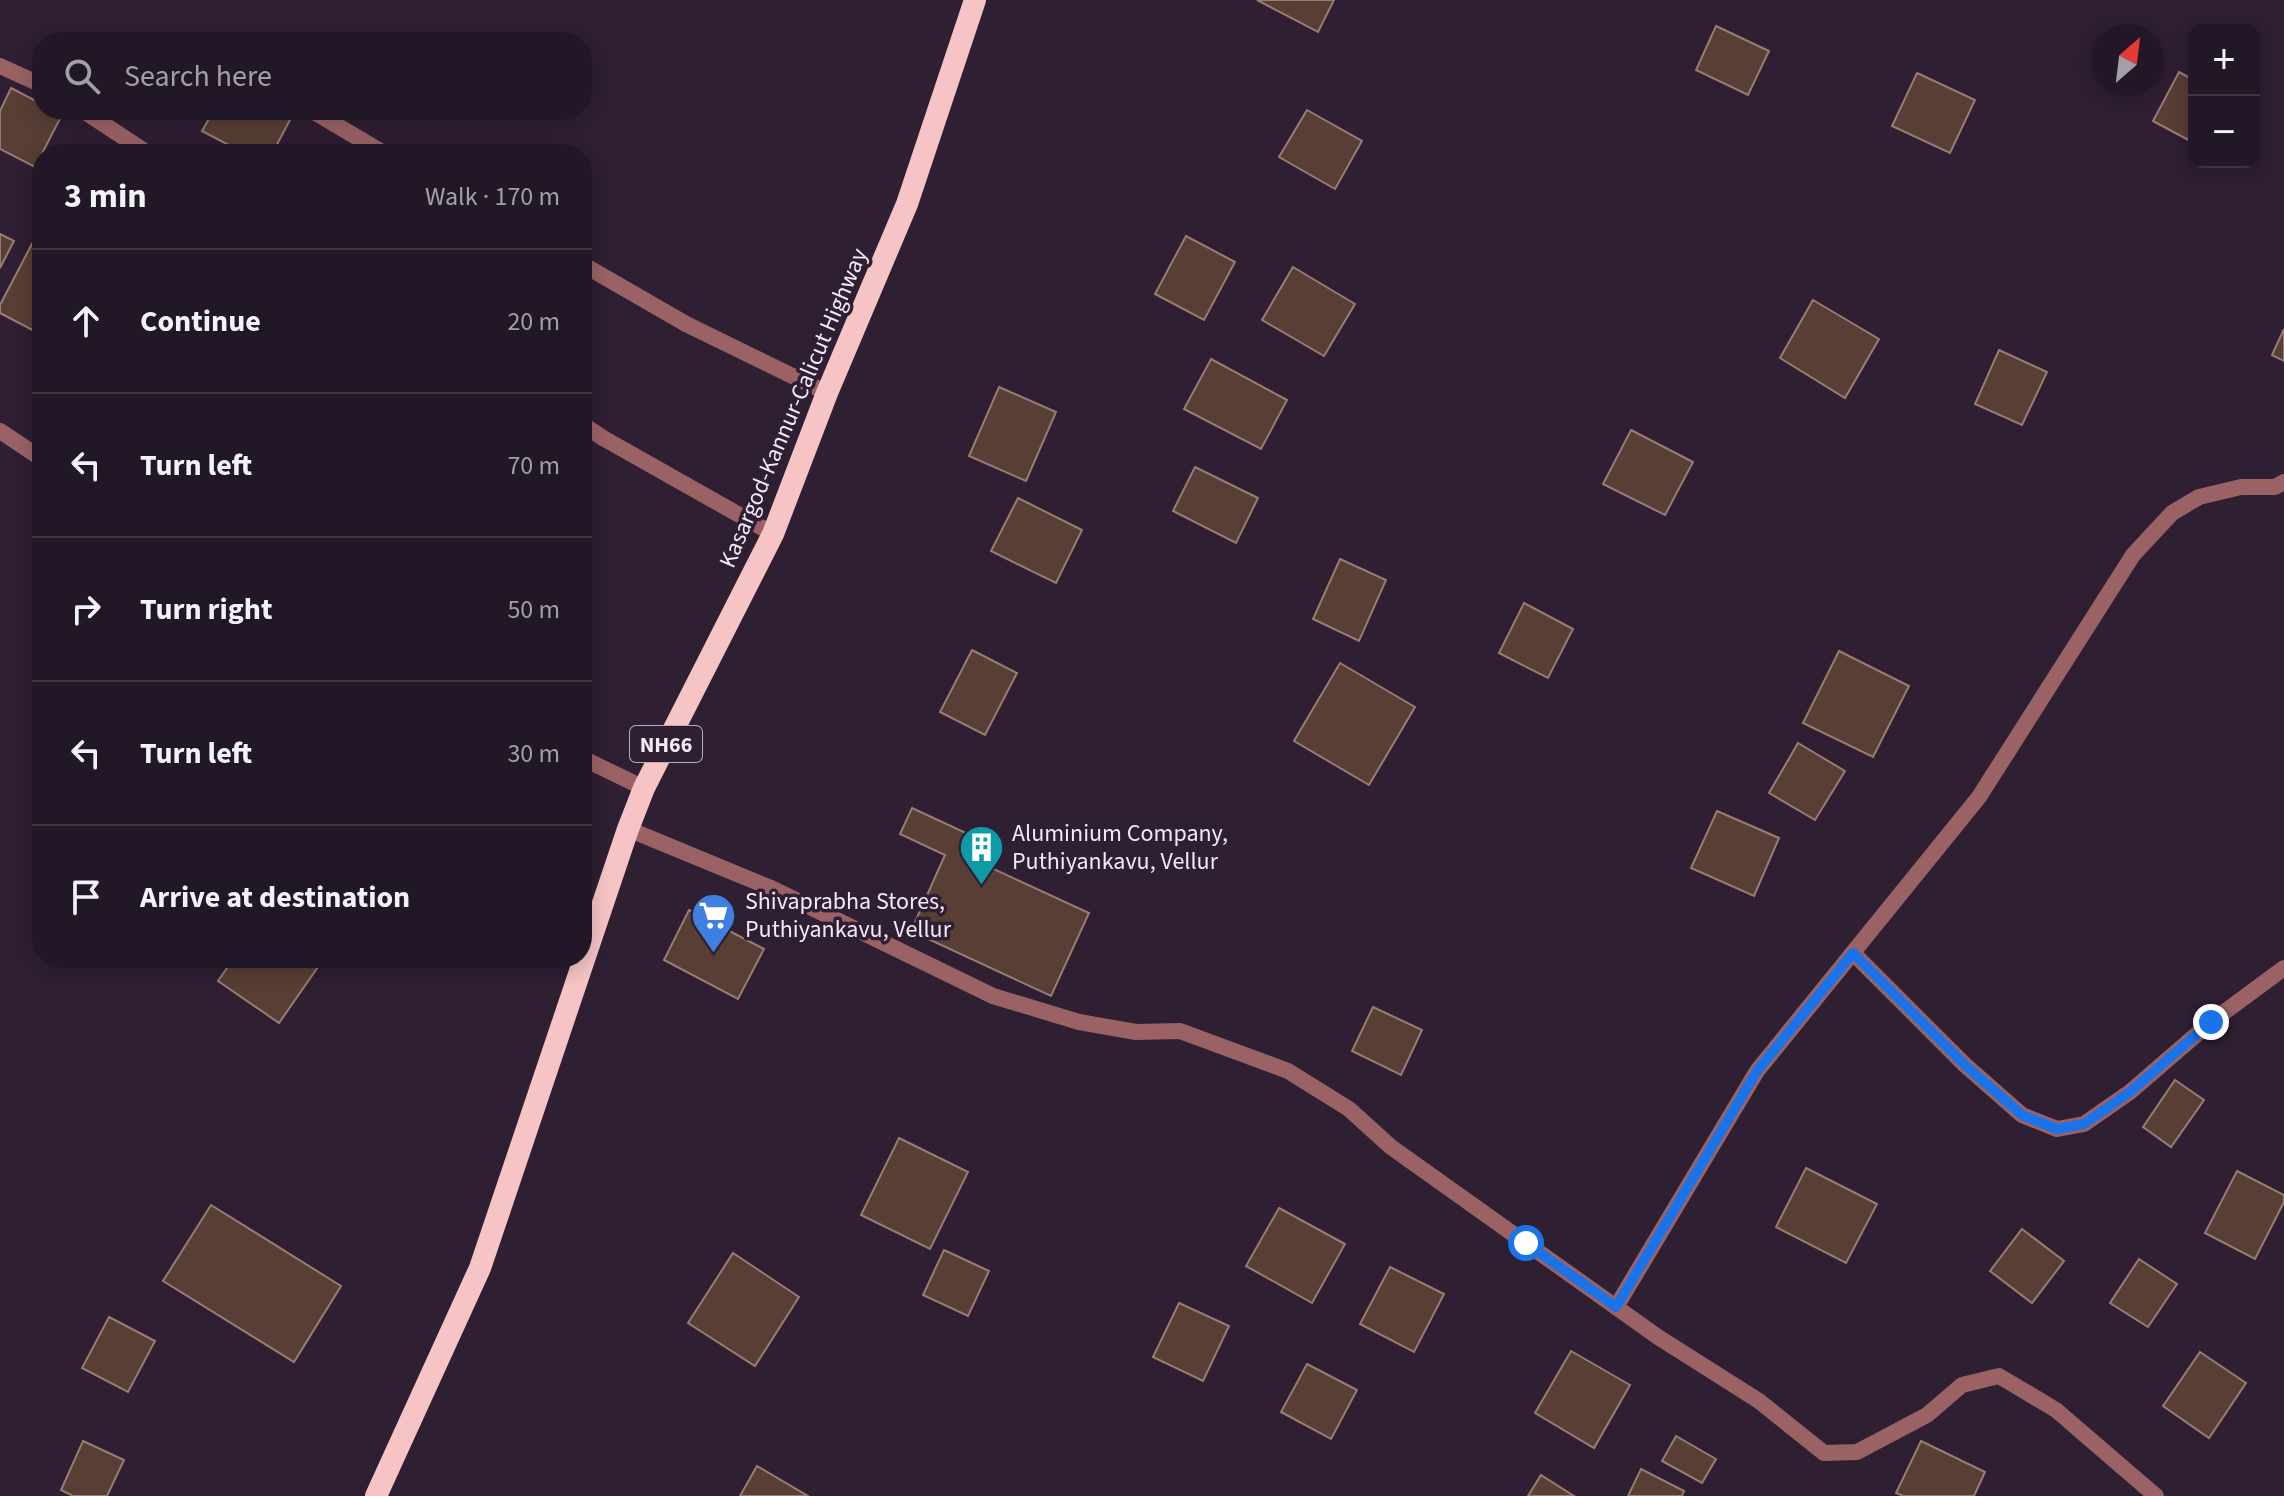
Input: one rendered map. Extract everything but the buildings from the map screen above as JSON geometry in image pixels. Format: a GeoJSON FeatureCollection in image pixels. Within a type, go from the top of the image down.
{"type":"FeatureCollection","features":[{"type":"Feature","properties":{"kind":"highway","name":"Kasargod-Kannur-Calicut Highway"},"geometry":{"type":"LineString","coordinates":[[592,936],[644,788],[773,534],[827,393],[907,204],[975,0]]}},
{"type":"Feature","properties":{"kind":"highway","name":"Kasargod-Kannur-Calicut Highway"},"geometry":{"type":"LineString","coordinates":[[376,1496],[480,1268],[581,968]]}},
{"type":"Feature","properties":{"kind":"street"},"geometry":{"type":"LineString","coordinates":[[0,66],[32,80]]}},
{"type":"Feature","properties":{"kind":"street"},"geometry":{"type":"LineString","coordinates":[[97,120],[134,144]]}},
{"type":"Feature","properties":{"kind":"street"},"geometry":{"type":"LineString","coordinates":[[328,120],[368,144]]}},
{"type":"Feature","properties":{"kind":"street"},"geometry":{"type":"LineString","coordinates":[[592,270],[686,324],[827,393]]}},
{"type":"Feature","properties":{"kind":"street"},"geometry":{"type":"LineString","coordinates":[[0,431],[32,452]]}},
{"type":"Feature","properties":{"kind":"street"},"geometry":{"type":"LineString","coordinates":[[592,431],[773,534]]}},
{"type":"Feature","properties":{"kind":"street"},"geometry":{"type":"LineString","coordinates":[[1616,1307],[1757,1071],[1979,797],[2133,555],[2172,513],[2199,497],[2241,487],[2275,487],[2284,482]]}},
{"type":"Feature","properties":{"kind":"street"},"geometry":{"type":"LineString","coordinates":[[592,763],[644,788]]}},
{"type":"Feature","properties":{"kind":"street"},"geometry":{"type":"LineString","coordinates":[[628,829],[771,888],[993,996],[1093,1024],[1136,1032],[1180,1031],[1288,1071],[1349,1109],[1391,1147],[1616,1307],[1759,1401],[1824,1453],[1857,1452],[1927,1415],[1962,1385],[1999,1376],[2056,1410],[2156,1496]]}},
{"type":"Feature","properties":{"kind":"street"},"geometry":{"type":"LineString","coordinates":[[1853,953],[1965,1065],[2022,1115],[2057,1129],[2084,1124],[2130,1092],[2211,1022],[2284,968]]}},
{"type":"Feature","properties":{"kind":"place","name":"Aluminium Company, Puthiyankavu, Vellur"},"geometry":{"type":"Point","coordinates":[981,886]}},
{"type":"Feature","properties":{"kind":"place","name":"Shivaprabha Stores, Puthiyankavu, Vellur"},"geometry":{"type":"Point","coordinates":[714,954]}},
{"type":"Feature","properties":{"kind":"route"},"geometry":{"type":"LineString","coordinates":[[1526,1243],[1616,1307],[1757,1071],[1853,953],[1965,1065],[2022,1115],[2057,1129],[2084,1124],[2130,1092],[2211,1022]]}}]}
